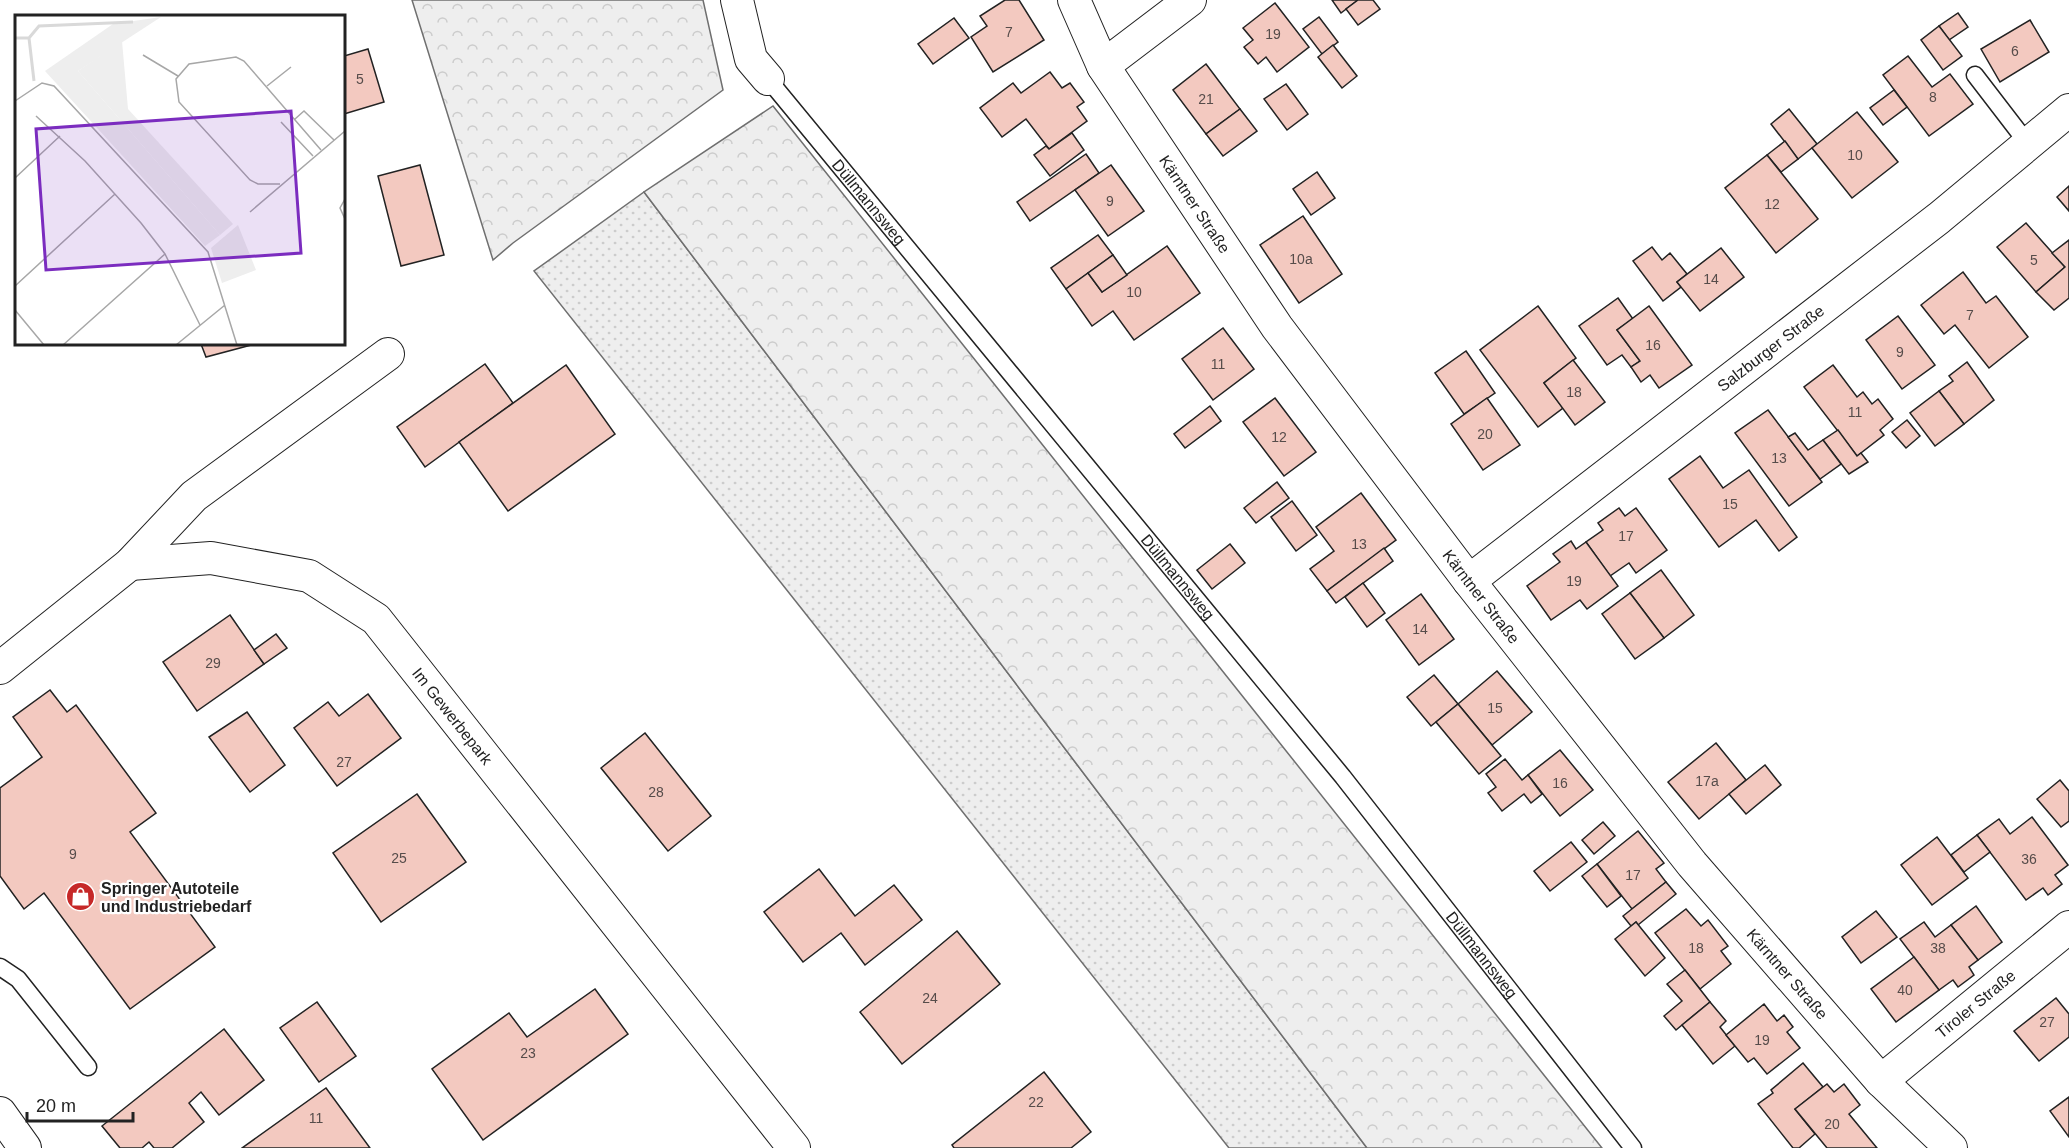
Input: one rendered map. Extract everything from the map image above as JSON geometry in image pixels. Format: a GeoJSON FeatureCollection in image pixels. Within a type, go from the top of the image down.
{"type":"FeatureCollection","features":[{"type":"Feature","properties":{"kind":"street","name":"Düllmannsweg"},"geometry":{"type":"LineString","coordinates":[[737,0],[751,59],[768,79]]}},
{"type":"Feature","properties":{"kind":"street","name":"Kärntner Straße"},"geometry":{"type":"LineString","coordinates":[[1074,0],[1103,66],[1277,327],[1469,581],[1692,864],[1881,1082],[1952,1148]]}},
{"type":"Feature","properties":{"kind":"street"},"geometry":{"type":"LineString","coordinates":[[1103,66],[1190,0]]}},
{"type":"Feature","properties":{"kind":"street","name":"Salzburger Straße"},"geometry":{"type":"LineString","coordinates":[[1469,581],[1940,218],[2069,110]]}},
{"type":"Feature","properties":{"kind":"street"},"geometry":{"type":"LineString","coordinates":[[0,668],[130,564],[194,496],[388,354]]}},
{"type":"Feature","properties":{"kind":"street","name":"Im Gewerbepark"},"geometry":{"type":"LineString","coordinates":[[130,564],[211,558],[309,576],[375,619],[794,1148]]}},
{"type":"Feature","properties":{"kind":"street","name":"Tiroler Straße"},"geometry":{"type":"LineString","coordinates":[[1881,1082],[2069,927]]}},
{"type":"Feature","properties":{"kind":"street"},"geometry":{"type":"LineString","coordinates":[[0,1113],[25,1148]]}},
{"type":"Feature","properties":{"kind":"lane"},"geometry":{"type":"LineString","coordinates":[[1975,75],[2028,144]]}},
{"type":"Feature","properties":{"kind":"lane","name":"Düllmannsweg"},"geometry":{"type":"LineString","coordinates":[[768,79],[1343,777],[1633,1148]]}},
{"type":"Feature","properties":{"kind":"lane"},"geometry":{"type":"LineString","coordinates":[[0,967],[18,979],[88,1067]]}},
{"type":"Feature","properties":{"kind":"green space"},"geometry":{"type":"Polygon","coordinates":[[[412,0],[703,0],[723,90],[493,260],[412,0]]]}},
{"type":"Feature","properties":{"kind":"green space"},"geometry":{"type":"Polygon","coordinates":[[[773,106],[1602,1148],[1367,1148],[644,192],[773,106]]]}},
{"type":"Feature","properties":{"kind":"green space"},"geometry":{"type":"Polygon","coordinates":[[[644,192],[1367,1148],[1229,1148],[534,271],[644,192]]]}},
{"type":"Feature","properties":{"kind":"building"},"geometry":{"type":"Polygon","coordinates":[[[1005,0],[1019,0],[1044,40],[993,72],[971,37],[987,26],[980,16],[1005,0]]]}},
{"type":"Feature","properties":{"kind":"building"},"geometry":{"type":"Polygon","coordinates":[[[1332,0],[1358,0],[1341,13],[1332,0]]]}},
{"type":"Feature","properties":{"kind":"building"},"geometry":{"type":"Polygon","coordinates":[[[1358,0],[1373,0],[1380,9],[1358,25],[1346,9],[1358,0]]]}},
{"type":"Feature","properties":{"kind":"building"},"geometry":{"type":"Polygon","coordinates":[[[1275,3],[1309,47],[1277,72],[1266,57],[1258,64],[1244,47],[1253,40],[1243,28],[1275,3]]]}},
{"type":"Feature","properties":{"kind":"building"},"geometry":{"type":"Polygon","coordinates":[[[1958,13],[1968,27],[1949,40],[1939,26],[1958,13]]]}},
{"type":"Feature","properties":{"kind":"building"},"geometry":{"type":"Polygon","coordinates":[[[1319,17],[1338,42],[1322,54],[1303,29],[1319,17]]]}},
{"type":"Feature","properties":{"kind":"building"},"geometry":{"type":"Polygon","coordinates":[[[954,18],[969,38],[933,64],[918,44],[954,18]]]}},
{"type":"Feature","properties":{"kind":"building"},"geometry":{"type":"Polygon","coordinates":[[[2030,20],[2049,52],[2000,82],[1981,49],[2030,20]]]}},
{"type":"Feature","properties":{"kind":"building"},"geometry":{"type":"Polygon","coordinates":[[[1939,26],[1962,56],[1943,70],[1921,40],[1939,26]]]}},
{"type":"Feature","properties":{"kind":"building"},"geometry":{"type":"Polygon","coordinates":[[[1333,45],[1357,76],[1342,88],[1318,57],[1333,45]]]}},
{"type":"Feature","properties":{"kind":"building"},"geometry":{"type":"Polygon","coordinates":[[[368,49],[384,102],[345,114],[345,56],[368,49]]]}},
{"type":"Feature","properties":{"kind":"building"},"geometry":{"type":"Polygon","coordinates":[[[1908,56],[1932,87],[1950,74],[1973,104],[1929,136],[1883,75],[1908,56]]]}},
{"type":"Feature","properties":{"kind":"building"},"geometry":{"type":"Polygon","coordinates":[[[1206,64],[1240,109],[1206,134],[1173,90],[1206,64]]]}},
{"type":"Feature","properties":{"kind":"building"},"geometry":{"type":"Polygon","coordinates":[[[1050,72],[1062,88],[1070,83],[1084,102],[1077,107],[1087,121],[1049,149],[1026,119],[1002,137],[980,108],[1013,83],[1021,93],[1050,72]]]}},
{"type":"Feature","properties":{"kind":"building"},"geometry":{"type":"Polygon","coordinates":[[[1286,84],[1308,114],[1287,130],[1264,99],[1286,84]]]}},
{"type":"Feature","properties":{"kind":"building"},"geometry":{"type":"Polygon","coordinates":[[[1894,90],[1907,107],[1883,125],[1870,108],[1894,90]]]}},
{"type":"Feature","properties":{"kind":"building"},"geometry":{"type":"Polygon","coordinates":[[[1240,109],[1257,131],[1223,156],[1206,134],[1240,109]]]}},
{"type":"Feature","properties":{"kind":"building"},"geometry":{"type":"Polygon","coordinates":[[[1789,109],[1817,144],[1798,159],[1771,124],[1789,109]]]}},
{"type":"Feature","properties":{"kind":"building"},"geometry":{"type":"Polygon","coordinates":[[[1857,112],[1898,162],[1852,198],[1812,148],[1857,112]]]}},
{"type":"Feature","properties":{"kind":"building"},"geometry":{"type":"Polygon","coordinates":[[[1072,133],[1084,150],[1050,176],[1034,155],[1046,146],[1049,149],[1072,133]]]}},
{"type":"Feature","properties":{"kind":"building"},"geometry":{"type":"Polygon","coordinates":[[[1785,141],[1798,159],[1781,172],[1767,155],[1785,141]]]}},
{"type":"Feature","properties":{"kind":"building"},"geometry":{"type":"Polygon","coordinates":[[[1086,154],[1099,173],[1030,221],[1017,202],[1086,154]]]}},
{"type":"Feature","properties":{"kind":"building"},"geometry":{"type":"Polygon","coordinates":[[[1767,155],[1818,219],[1776,253],[1725,188],[1767,155]]]}},
{"type":"Feature","properties":{"kind":"building"},"geometry":{"type":"Polygon","coordinates":[[[420,165],[444,255],[401,266],[378,176],[420,165]]]}},
{"type":"Feature","properties":{"kind":"building"},"geometry":{"type":"Polygon","coordinates":[[[1111,165],[1144,211],[1108,236],[1075,190],[1111,165]]]}},
{"type":"Feature","properties":{"kind":"building"},"geometry":{"type":"Polygon","coordinates":[[[1317,172],[1335,198],[1311,215],[1293,189],[1317,172]]]}},
{"type":"Feature","properties":{"kind":"building"},"geometry":{"type":"Polygon","coordinates":[[[2069,186],[2069,211],[2057,197],[2069,186]]]}},
{"type":"Feature","properties":{"kind":"building"},"geometry":{"type":"Polygon","coordinates":[[[1303,216],[1342,274],[1299,303],[1260,245],[1303,216]]]}},
{"type":"Feature","properties":{"kind":"building"},"geometry":{"type":"Polygon","coordinates":[[[2026,223],[2065,267],[2036,292],[1997,247],[2026,223]]]}},
{"type":"Feature","properties":{"kind":"building"},"geometry":{"type":"Polygon","coordinates":[[[1098,235],[1113,255],[1066,289],[1051,268],[1098,235]]]}},
{"type":"Feature","properties":{"kind":"building"},"geometry":{"type":"Polygon","coordinates":[[[2069,240],[2069,298],[2054,310],[2036,292],[2065,267],[2052,253],[2069,240]]]}},
{"type":"Feature","properties":{"kind":"building"},"geometry":{"type":"Polygon","coordinates":[[[1167,246],[1200,293],[1134,340],[1113,311],[1092,326],[1066,289],[1088,273],[1102,292],[1167,246]]]}},
{"type":"Feature","properties":{"kind":"building"},"geometry":{"type":"Polygon","coordinates":[[[1652,247],[1662,260],[1670,253],[1687,274],[1677,282],[1681,287],[1663,301],[1633,261],[1652,247]]]}},
{"type":"Feature","properties":{"kind":"building"},"geometry":{"type":"Polygon","coordinates":[[[1721,248],[1744,277],[1700,311],[1677,282],[1721,248]]]}},
{"type":"Feature","properties":{"kind":"building"},"geometry":{"type":"Polygon","coordinates":[[[1113,255],[1127,275],[1102,292],[1088,273],[1113,255]]]}},
{"type":"Feature","properties":{"kind":"building"},"geometry":{"type":"Polygon","coordinates":[[[1963,272],[1986,303],[1996,296],[2028,337],[1989,368],[1955,325],[1944,334],[1921,305],[1963,272]]]}},
{"type":"Feature","properties":{"kind":"building"},"geometry":{"type":"Polygon","coordinates":[[[1618,298],[1633,319],[1617,330],[1640,361],[1631,367],[1622,355],[1607,365],[1579,326],[1618,298]]]}},
{"type":"Feature","properties":{"kind":"building"},"geometry":{"type":"Polygon","coordinates":[[[1538,306],[1576,358],[1544,383],[1563,408],[1538,427],[1480,350],[1538,306]]]}},
{"type":"Feature","properties":{"kind":"building"},"geometry":{"type":"Polygon","coordinates":[[[1649,306],[1692,365],[1659,388],[1650,375],[1641,382],[1631,367],[1640,361],[1617,330],[1649,306]]]}},
{"type":"Feature","properties":{"kind":"building"},"geometry":{"type":"Polygon","coordinates":[[[1898,316],[1935,365],[1902,389],[1866,340],[1898,316]]]}},
{"type":"Feature","properties":{"kind":"building"},"geometry":{"type":"Polygon","coordinates":[[[1223,328],[1254,369],[1213,400],[1182,359],[1223,328]]]}},
{"type":"Feature","properties":{"kind":"building"},"geometry":{"type":"Polygon","coordinates":[[[201,345],[251,345],[206,357],[201,345]]]}},
{"type":"Feature","properties":{"kind":"building"},"geometry":{"type":"Polygon","coordinates":[[[1466,351],[1495,393],[1464,414],[1435,373],[1466,351]]]}},
{"type":"Feature","properties":{"kind":"building"},"geometry":{"type":"Polygon","coordinates":[[[1573,360],[1605,402],[1575,425],[1544,383],[1573,360]]]}},
{"type":"Feature","properties":{"kind":"building"},"geometry":{"type":"Polygon","coordinates":[[[1967,362],[1994,400],[1964,424],[1939,391],[1953,381],[1949,376],[1967,362]]]}},
{"type":"Feature","properties":{"kind":"building"},"geometry":{"type":"Polygon","coordinates":[[[485,364],[513,403],[425,467],[397,427],[485,364]]]}},
{"type":"Feature","properties":{"kind":"building"},"geometry":{"type":"Polygon","coordinates":[[[566,365],[615,434],[508,511],[459,442],[566,365]]]}},
{"type":"Feature","properties":{"kind":"building"},"geometry":{"type":"Polygon","coordinates":[[[1833,365],[1857,397],[1863,392],[1872,404],[1878,399],[1893,419],[1880,430],[1884,435],[1857,456],[1804,387],[1833,365]]]}},
{"type":"Feature","properties":{"kind":"building"},"geometry":{"type":"Polygon","coordinates":[[[1939,391],[1964,424],[1935,446],[1910,413],[1939,391]]]}},
{"type":"Feature","properties":{"kind":"building"},"geometry":{"type":"Polygon","coordinates":[[[1275,398],[1316,452],[1284,476],[1243,422],[1275,398]]]}},
{"type":"Feature","properties":{"kind":"building"},"geometry":{"type":"Polygon","coordinates":[[[1487,398],[1520,445],[1483,470],[1451,424],[1487,398]]]}},
{"type":"Feature","properties":{"kind":"building"},"geometry":{"type":"Polygon","coordinates":[[[1210,406],[1221,421],[1185,448],[1174,434],[1210,406]]]}},
{"type":"Feature","properties":{"kind":"building"},"geometry":{"type":"Polygon","coordinates":[[[1768,410],[1822,482],[1789,506],[1735,433],[1768,410]]]}},
{"type":"Feature","properties":{"kind":"building"},"geometry":{"type":"Polygon","coordinates":[[[1907,420],[1920,436],[1906,448],[1892,432],[1907,420]]]}},
{"type":"Feature","properties":{"kind":"building"},"geometry":{"type":"Polygon","coordinates":[[[1838,430],[1857,456],[1861,453],[1868,462],[1849,474],[1823,440],[1838,430]]]}},
{"type":"Feature","properties":{"kind":"building"},"geometry":{"type":"Polygon","coordinates":[[[1795,433],[1808,450],[1823,440],[1841,464],[1820,479],[1788,437],[1795,433]]]}},
{"type":"Feature","properties":{"kind":"building"},"geometry":{"type":"Polygon","coordinates":[[[1700,456],[1723,488],[1749,470],[1797,537],[1779,551],[1756,520],[1719,547],[1669,479],[1700,456]]]}},
{"type":"Feature","properties":{"kind":"building"},"geometry":{"type":"Polygon","coordinates":[[[1277,482],[1289,498],[1256,523],[1244,508],[1277,482]]]}},
{"type":"Feature","properties":{"kind":"building"},"geometry":{"type":"Polygon","coordinates":[[[1361,493],[1396,540],[1327,591],[1310,569],[1334,551],[1316,527],[1361,493]]]}},
{"type":"Feature","properties":{"kind":"building"},"geometry":{"type":"Polygon","coordinates":[[[1292,501],[1317,535],[1296,551],[1271,517],[1292,501]]]}},
{"type":"Feature","properties":{"kind":"building"},"geometry":{"type":"Polygon","coordinates":[[[1619,508],[1625,516],[1636,508],[1667,550],[1636,573],[1629,563],[1610,576],[1586,542],[1603,530],[1598,523],[1619,508]]]}},
{"type":"Feature","properties":{"kind":"building"},"geometry":{"type":"Polygon","coordinates":[[[1571,541],[1576,549],[1586,542],[1618,586],[1587,609],[1580,600],[1551,620],[1527,586],[1560,562],[1553,554],[1571,541]]]}},
{"type":"Feature","properties":{"kind":"building"},"geometry":{"type":"Polygon","coordinates":[[[1230,544],[1245,563],[1212,589],[1197,570],[1230,544]]]}},
{"type":"Feature","properties":{"kind":"building"},"geometry":{"type":"Polygon","coordinates":[[[1384,548],[1393,561],[1336,603],[1327,591],[1384,548]]]}},
{"type":"Feature","properties":{"kind":"building"},"geometry":{"type":"Polygon","coordinates":[[[1661,570],[1694,615],[1664,638],[1630,593],[1661,570]]]}},
{"type":"Feature","properties":{"kind":"building"},"geometry":{"type":"Polygon","coordinates":[[[1363,583],[1385,613],[1367,627],[1345,597],[1363,583]]]}},
{"type":"Feature","properties":{"kind":"building"},"geometry":{"type":"Polygon","coordinates":[[[1630,593],[1664,638],[1635,659],[1602,614],[1630,593]]]}},
{"type":"Feature","properties":{"kind":"building"},"geometry":{"type":"Polygon","coordinates":[[[1421,594],[1454,639],[1419,665],[1386,620],[1421,594]]]}},
{"type":"Feature","properties":{"kind":"building"},"geometry":{"type":"Polygon","coordinates":[[[230,615],[264,664],[197,711],[163,662],[230,615]]]}},
{"type":"Feature","properties":{"kind":"building"},"geometry":{"type":"Polygon","coordinates":[[[276,634],[287,648],[264,664],[254,650],[276,634]]]}},
{"type":"Feature","properties":{"kind":"building"},"geometry":{"type":"Polygon","coordinates":[[[1497,671],[1532,712],[1492,745],[1458,704],[1497,671]]]}},
{"type":"Feature","properties":{"kind":"building"},"geometry":{"type":"Polygon","coordinates":[[[1434,675],[1458,704],[1431,726],[1407,697],[1434,675]]]}},
{"type":"Feature","properties":{"kind":"building"},"geometry":{"type":"Polygon","coordinates":[[[50,690],[67,712],[76,705],[156,813],[130,832],[215,947],[130,1009],[44,893],[24,909],[0,876],[0,788],[42,757],[13,717],[50,690]]]}},
{"type":"Feature","properties":{"kind":"building"},"geometry":{"type":"Polygon","coordinates":[[[368,694],[401,738],[337,786],[294,728],[328,702],[339,716],[368,694]]]}},
{"type":"Feature","properties":{"kind":"building"},"geometry":{"type":"Polygon","coordinates":[[[1458,704],[1501,756],[1479,774],[1436,722],[1458,704]]]}},
{"type":"Feature","properties":{"kind":"building"},"geometry":{"type":"Polygon","coordinates":[[[247,712],[285,765],[250,792],[209,737],[247,712]]]}},
{"type":"Feature","properties":{"kind":"building"},"geometry":{"type":"Polygon","coordinates":[[[645,733],[711,816],[668,851],[601,768],[645,733]]]}},
{"type":"Feature","properties":{"kind":"building"},"geometry":{"type":"Polygon","coordinates":[[[1716,743],[1746,780],[1699,819],[1668,782],[1716,743]]]}},
{"type":"Feature","properties":{"kind":"building"},"geometry":{"type":"Polygon","coordinates":[[[1560,750],[1593,790],[1560,816],[1528,775],[1560,750]]]}},
{"type":"Feature","properties":{"kind":"building"},"geometry":{"type":"Polygon","coordinates":[[[1505,759],[1522,780],[1528,775],[1542,794],[1531,803],[1524,794],[1502,811],[1488,793],[1496,787],[1486,774],[1505,759]]]}},
{"type":"Feature","properties":{"kind":"building"},"geometry":{"type":"Polygon","coordinates":[[[1765,765],[1781,785],[1746,814],[1729,794],[1765,765]]]}},
{"type":"Feature","properties":{"kind":"building"},"geometry":{"type":"Polygon","coordinates":[[[2060,780],[2069,791],[2069,821],[2061,827],[2037,799],[2060,780]]]}},
{"type":"Feature","properties":{"kind":"building"},"geometry":{"type":"Polygon","coordinates":[[[417,794],[466,862],[381,922],[333,853],[417,794]]]}},
{"type":"Feature","properties":{"kind":"building"},"geometry":{"type":"Polygon","coordinates":[[[2032,817],[2068,865],[2055,875],[2062,884],[2048,895],[2043,888],[2026,900],[1977,835],[1999,819],[2010,834],[2032,817]]]}},
{"type":"Feature","properties":{"kind":"building"},"geometry":{"type":"Polygon","coordinates":[[[1603,822],[1615,836],[1594,854],[1582,840],[1603,822]]]}},
{"type":"Feature","properties":{"kind":"building"},"geometry":{"type":"Polygon","coordinates":[[[1638,831],[1664,863],[1656,869],[1666,882],[1632,909],[1597,864],[1638,831]]]}},
{"type":"Feature","properties":{"kind":"building"},"geometry":{"type":"Polygon","coordinates":[[[1977,835],[1990,852],[1964,872],[1951,855],[1977,835]]]}},
{"type":"Feature","properties":{"kind":"building"},"geometry":{"type":"Polygon","coordinates":[[[1937,837],[1968,878],[1932,905],[1901,865],[1937,837]]]}},
{"type":"Feature","properties":{"kind":"building"},"geometry":{"type":"Polygon","coordinates":[[[1571,842],[1587,862],[1550,891],[1534,871],[1571,842]]]}},
{"type":"Feature","properties":{"kind":"building"},"geometry":{"type":"Polygon","coordinates":[[[1597,864],[1621,896],[1607,907],[1582,876],[1597,864]]]}},
{"type":"Feature","properties":{"kind":"building"},"geometry":{"type":"Polygon","coordinates":[[[819,869],[855,916],[894,885],[922,920],[865,965],[841,933],[803,962],[764,912],[819,869]]]}},
{"type":"Feature","properties":{"kind":"building"},"geometry":{"type":"Polygon","coordinates":[[[1666,882],[1676,894],[1638,925],[1636,922],[1631,926],[1623,916],[1666,882]]]}},
{"type":"Feature","properties":{"kind":"building"},"geometry":{"type":"Polygon","coordinates":[[[1976,906],[2002,942],[1978,960],[1951,925],[1976,906]]]}},
{"type":"Feature","properties":{"kind":"building"},"geometry":{"type":"Polygon","coordinates":[[[1686,909],[1701,926],[1708,920],[1728,946],[1721,951],[1731,964],[1700,989],[1655,933],[1686,909]]]}},
{"type":"Feature","properties":{"kind":"building"},"geometry":{"type":"Polygon","coordinates":[[[1876,911],[1897,937],[1861,963],[1842,937],[1876,911]]]}},
{"type":"Feature","properties":{"kind":"building"},"geometry":{"type":"Polygon","coordinates":[[[1636,922],[1665,958],[1645,976],[1615,939],[1636,922]]]}},
{"type":"Feature","properties":{"kind":"building"},"geometry":{"type":"Polygon","coordinates":[[[1924,922],[1935,937],[1951,925],[1978,960],[1969,967],[1974,975],[1958,987],[1953,980],[1939,990],[1900,939],[1924,922]]]}},
{"type":"Feature","properties":{"kind":"building"},"geometry":{"type":"Polygon","coordinates":[[[957,931],[1000,984],[902,1064],[860,1012],[957,931]]]}},
{"type":"Feature","properties":{"kind":"building"},"geometry":{"type":"Polygon","coordinates":[[[1914,957],[1939,990],[1896,1022],[1871,989],[1914,957]]]}},
{"type":"Feature","properties":{"kind":"building"},"geometry":{"type":"Polygon","coordinates":[[[1685,970],[1710,1002],[1676,1030],[1664,1016],[1682,1001],[1667,984],[1685,970]]]}},
{"type":"Feature","properties":{"kind":"building"},"geometry":{"type":"Polygon","coordinates":[[[595,989],[628,1034],[483,1140],[432,1069],[509,1013],[527,1037],[595,989]]]}},
{"type":"Feature","properties":{"kind":"building"},"geometry":{"type":"Polygon","coordinates":[[[2056,998],[2069,1014],[2069,1037],[2039,1061],[2014,1031],[2056,998]]]}},
{"type":"Feature","properties":{"kind":"building"},"geometry":{"type":"Polygon","coordinates":[[[317,1002],[356,1056],[319,1082],[280,1028],[317,1002]]]}},
{"type":"Feature","properties":{"kind":"building"},"geometry":{"type":"Polygon","coordinates":[[[1710,1002],[1726,1021],[1720,1027],[1735,1046],[1713,1064],[1682,1025],[1710,1002]]]}},
{"type":"Feature","properties":{"kind":"building"},"geometry":{"type":"Polygon","coordinates":[[[1764,1004],[1777,1021],[1784,1015],[1793,1027],[1787,1032],[1800,1048],[1767,1074],[1754,1058],[1748,1062],[1726,1035],[1764,1004]]]}},
{"type":"Feature","properties":{"kind":"building"},"geometry":{"type":"Polygon","coordinates":[[[224,1029],[264,1080],[219,1115],[201,1092],[189,1103],[204,1122],[172,1148],[154,1148],[149,1142],[142,1148],[120,1148],[102,1126],[224,1029]]]}},
{"type":"Feature","properties":{"kind":"building"},"geometry":{"type":"Polygon","coordinates":[[[1803,1063],[1823,1087],[1795,1109],[1815,1134],[1799,1148],[1793,1148],[1758,1104],[1773,1093],[1771,1090],[1803,1063]]]}},
{"type":"Feature","properties":{"kind":"building"},"geometry":{"type":"Polygon","coordinates":[[[1044,1072],[1091,1132],[1071,1148],[954,1148],[952,1145],[1044,1072]]]}},
{"type":"Feature","properties":{"kind":"building"},"geometry":{"type":"Polygon","coordinates":[[[1827,1084],[1834,1092],[1844,1084],[1860,1105],[1849,1114],[1877,1148],[1827,1148],[1795,1109],[1827,1084]]]}},
{"type":"Feature","properties":{"kind":"building"},"geometry":{"type":"Polygon","coordinates":[[[326,1088],[370,1148],[242,1148],[326,1088]]]}},
{"type":"Feature","properties":{"kind":"building"},"geometry":{"type":"Polygon","coordinates":[[[2069,1097],[2069,1137],[2050,1111],[2069,1097]]]}},
{"type":"Feature","properties":{"kind":"place","name":"Springer Autoteile und Industriebedarf"},"geometry":{"type":"Point","coordinates":[80,897]}}]}
